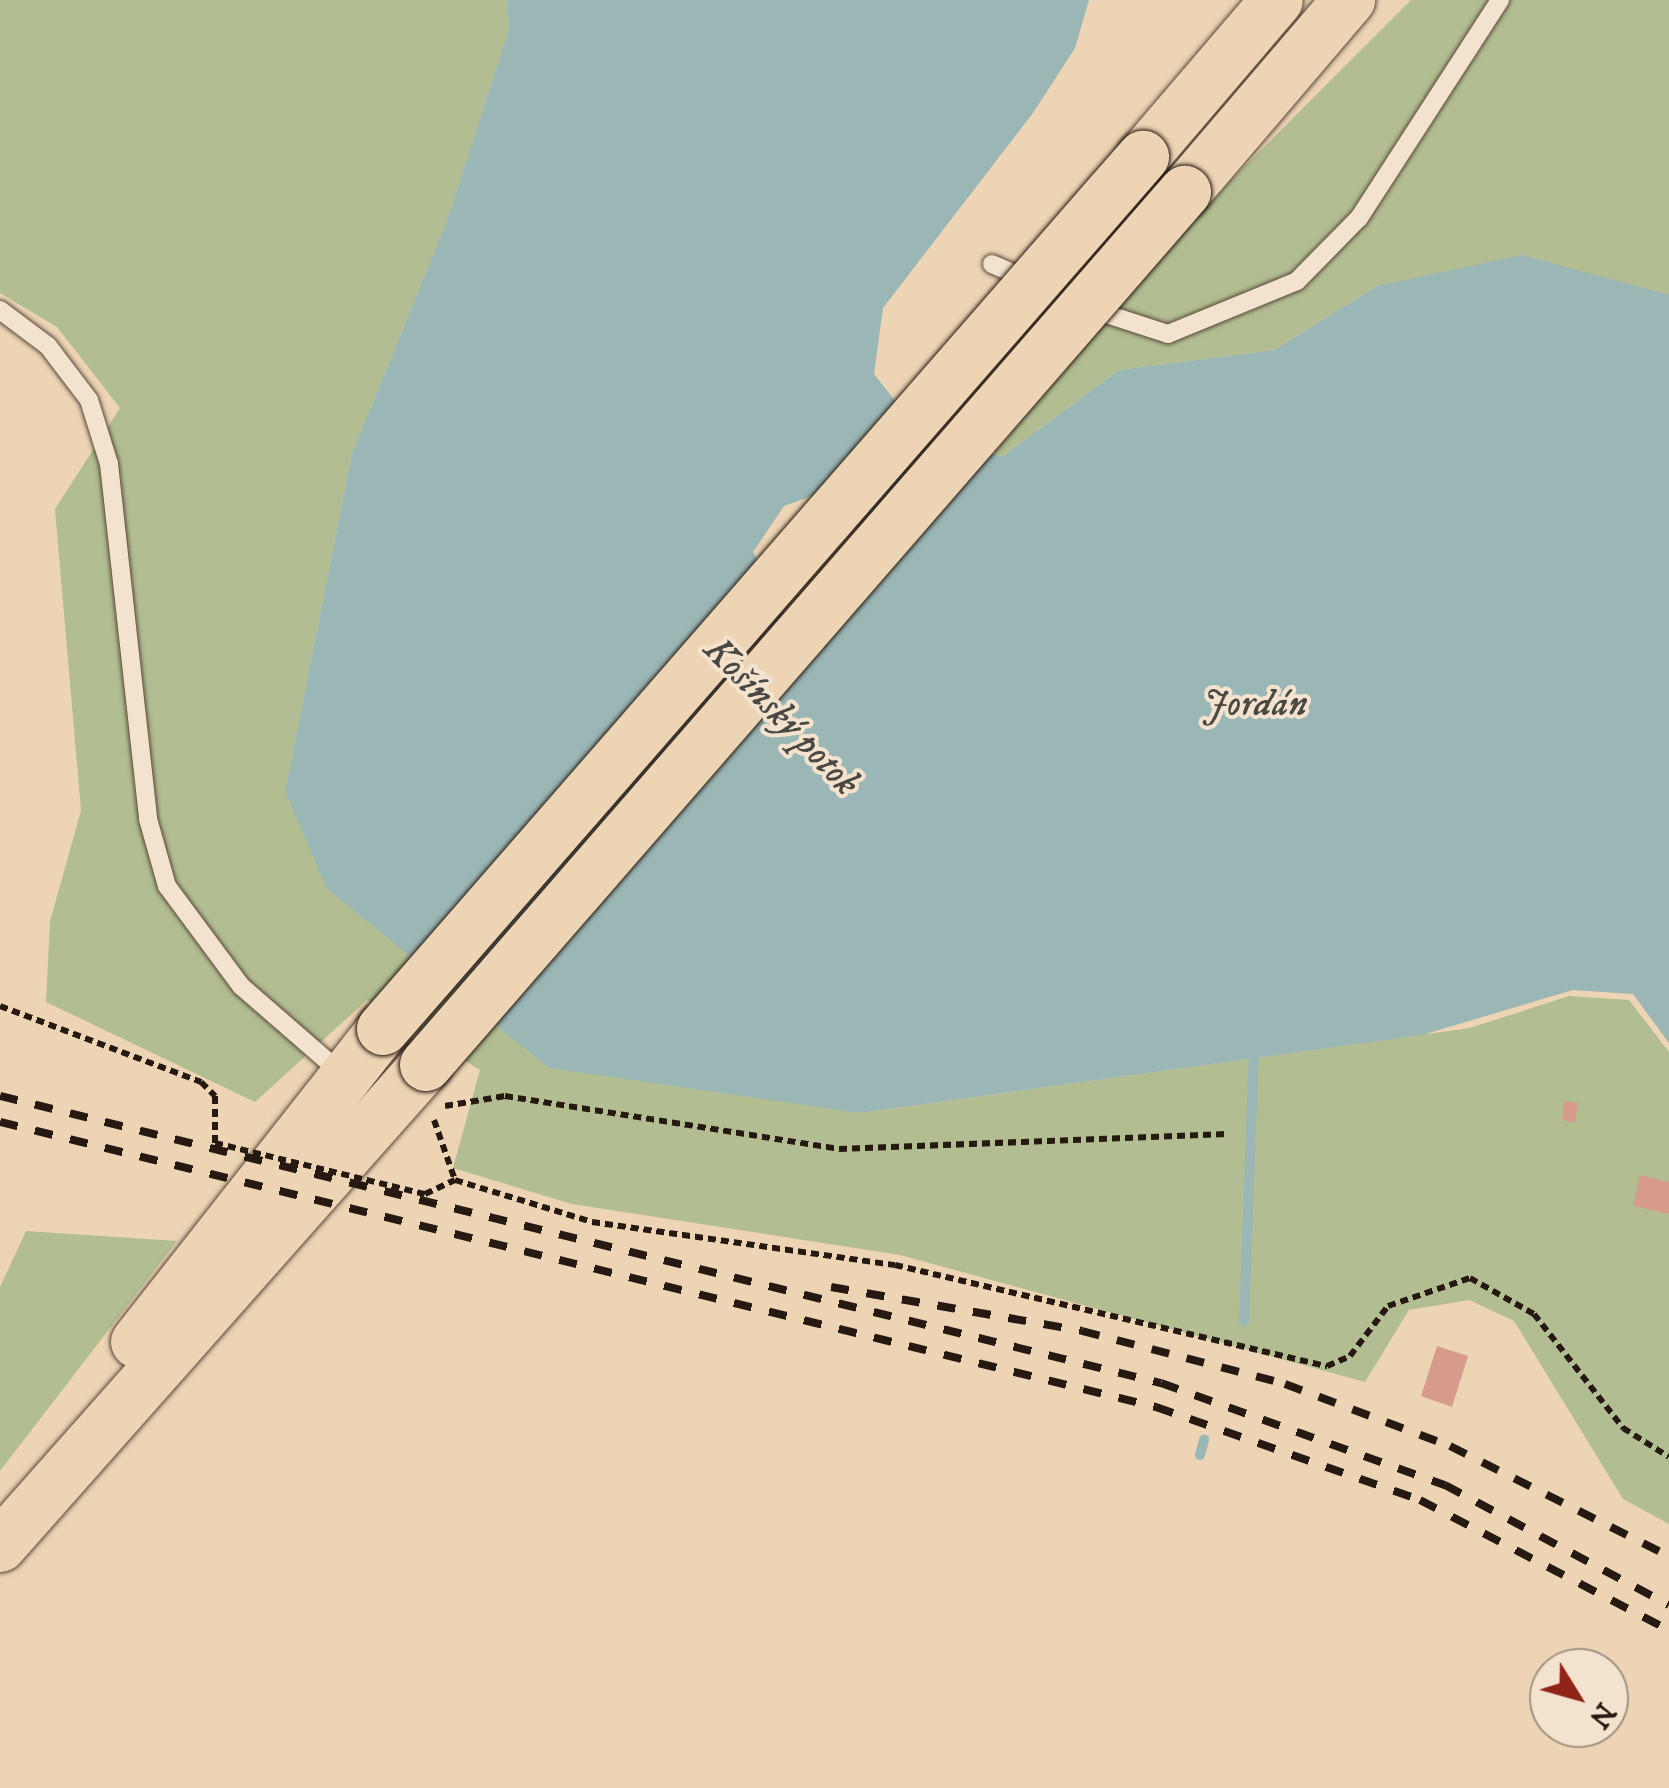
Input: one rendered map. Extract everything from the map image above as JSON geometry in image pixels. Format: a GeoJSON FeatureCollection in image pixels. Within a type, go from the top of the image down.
{"type":"FeatureCollection","features":[{"type":"Feature","properties":{"kind":"main road"},"geometry":{"type":"LineString","coordinates":[[0,1536],[342,1074],[1278,0]]}},
{"type":"Feature","properties":{"kind":"main road"},"geometry":{"type":"LineString","coordinates":[[0,1546],[428,1087],[1347,4]]}},
{"type":"Feature","properties":{"kind":"lane"},"geometry":{"type":"LineString","coordinates":[[992,264],[1168,334],[1297,281],[1359,218],[1500,0]]}},
{"type":"Feature","properties":{"kind":"lane"},"geometry":{"type":"LineString","coordinates":[[0,310],[48,346],[89,400],[108,464],[148,818],[167,886],[241,986],[342,1074]]}},
{"type":"Feature","properties":{"kind":"path"},"geometry":{"type":"LineString","coordinates":[[0,1006],[201,1082],[215,1096],[215,1143],[424,1194],[455,1180],[592,1222],[895,1266],[1328,1366],[1350,1356],[1388,1306],[1470,1278],[1534,1314],[1623,1428],[1669,1457]]}},
{"type":"Feature","properties":{"kind":"path"},"geometry":{"type":"LineString","coordinates":[[428,1087],[839,1150],[1227,1134]]}},
{"type":"Feature","properties":{"kind":"path"},"geometry":{"type":"LineString","coordinates":[[439,1133],[455,1180]]}},
{"type":"Feature","properties":{"kind":"green space"},"geometry":{"type":"Polygon","coordinates":[[[0,0],[507,0],[509,29],[446,223],[352,453],[285,791],[860,1113],[1470,1028],[1569,996],[1629,1000],[1669,1052],[1669,1524],[1623,1499],[1514,1321],[1469,1300],[1409,1310],[1365,1382],[900,1255],[572,1204],[453,1168],[480,1070],[367,1000],[255,1102],[46,1002],[50,921],[81,811],[55,509],[120,408],[57,327],[0,293],[0,0]]]}},
{"type":"Feature","properties":{"kind":"green space"},"geometry":{"type":"Polygon","coordinates":[[[1411,0],[1669,0],[1669,295],[1377,286],[1274,350],[1119,370],[1003,456],[993,455],[1204,207],[1411,0]]]}},
{"type":"Feature","properties":{"kind":"green space"},"geometry":{"type":"Polygon","coordinates":[[[26,1231],[177,1241],[0,1471],[0,1287],[26,1231]]]}},
{"type":"Feature","properties":{"kind":"water","name":"Jordán"},"geometry":{"type":"Polygon","coordinates":[[[507,0],[1089,0],[1075,48],[1033,113],[883,308],[874,374],[928,443],[1003,456],[1119,370],[1274,350],[1377,286],[1522,255],[1669,295],[1669,1043],[1633,994],[1573,990],[1422,1035],[860,1113],[549,1068],[327,889],[285,791],[352,453],[446,223],[509,29],[507,0]],[[823,492],[784,506],[753,552],[789,623],[866,540],[823,492]]]}},
{"type":"Feature","properties":{"kind":"building"},"geometry":{"type":"Polygon","coordinates":[[[1564,1101],[1578,1103],[1575,1123],[1562,1120],[1564,1101]]]}},
{"type":"Feature","properties":{"kind":"building"},"geometry":{"type":"Polygon","coordinates":[[[1640,1175],[1669,1182],[1669,1214],[1633,1206],[1640,1175]]]}},
{"type":"Feature","properties":{"kind":"building"},"geometry":{"type":"Polygon","coordinates":[[[1437,1346],[1468,1356],[1452,1407],[1421,1396],[1437,1346]]]}},
{"type":"Feature","properties":{"kind":"waterway"},"geometry":{"type":"LineString","coordinates":[[1244,1321],[1254,1048]]}},
{"type":"Feature","properties":{"kind":"waterway"},"geometry":{"type":"LineString","coordinates":[[1200,1455],[1204,1440]]}},
{"type":"Feature","properties":{"kind":"railway"},"geometry":{"type":"LineString","coordinates":[[0,1096],[1161,1383],[1445,1485],[1669,1605]]}},
{"type":"Feature","properties":{"kind":"railway"},"geometry":{"type":"LineString","coordinates":[[0,1122],[1156,1407],[1420,1500],[1669,1630]]}},
{"type":"Feature","properties":{"kind":"railway"},"geometry":{"type":"LineString","coordinates":[[831,1287],[1082,1331],[1285,1384],[1450,1446],[1669,1556]]}},
{"type":"Feature","properties":{"kind":"water label","name":"Košínský potok"},"geometry":{"type":"Point","coordinates":[781,717]}}]}
